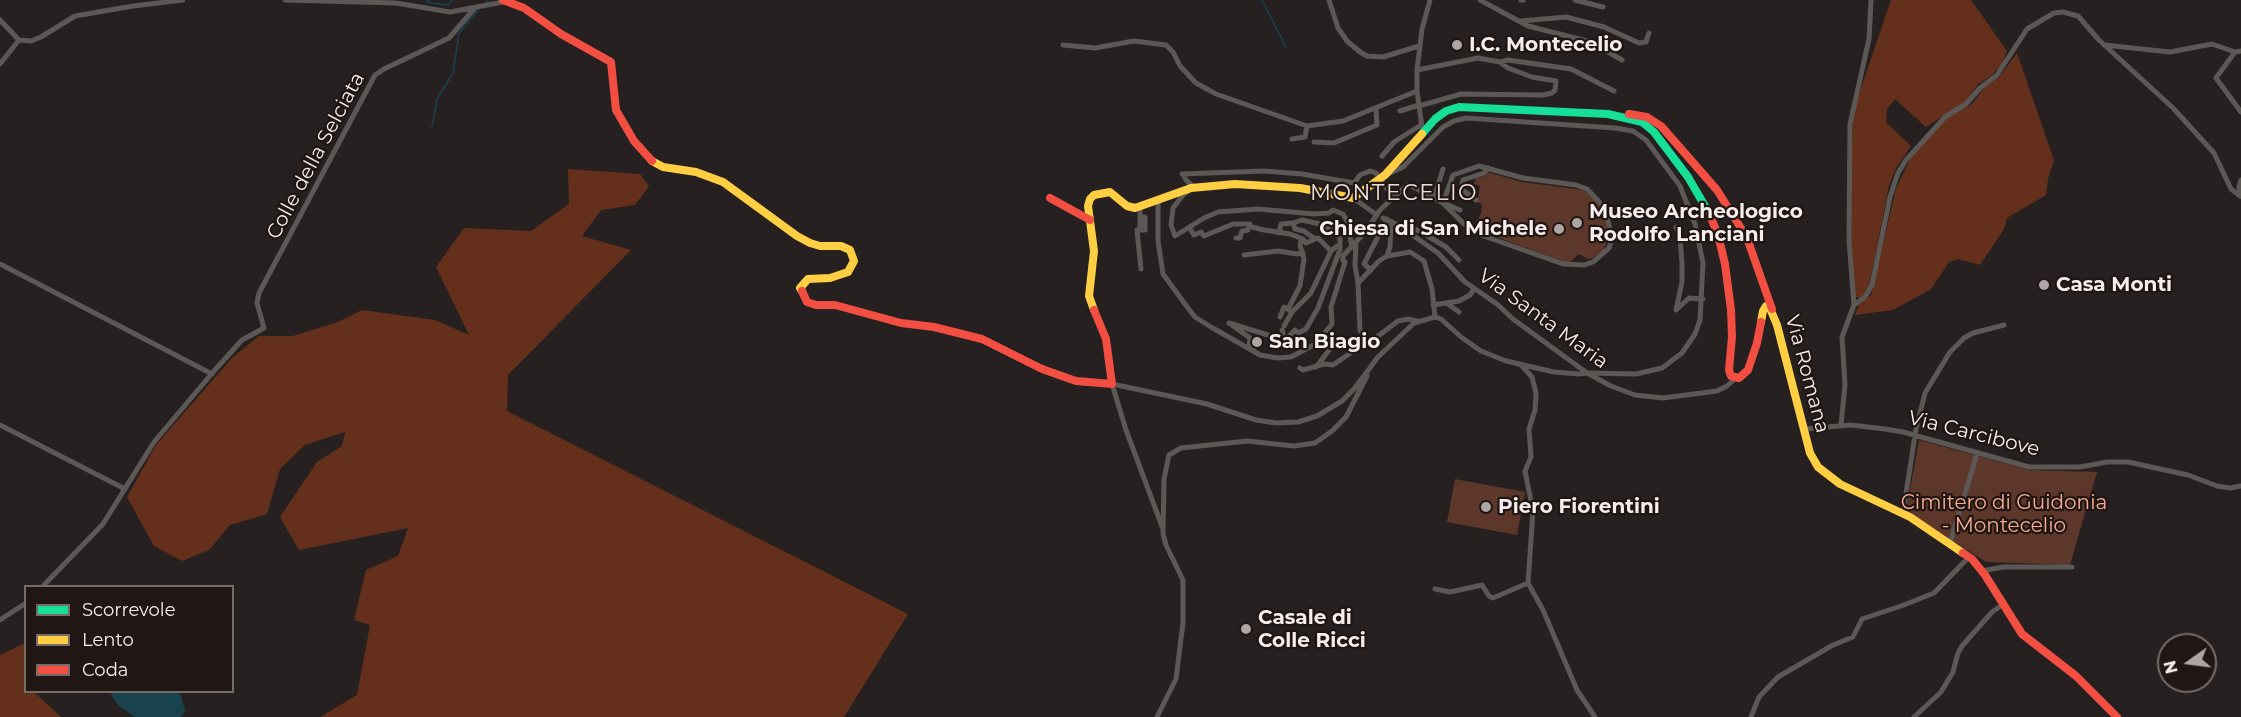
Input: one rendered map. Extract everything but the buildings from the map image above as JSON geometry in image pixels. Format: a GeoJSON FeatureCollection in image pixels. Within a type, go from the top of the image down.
{"type":"FeatureCollection","features":[{"type":"Feature","properties":{"kind":"street"},"geometry":{"type":"LineString","coordinates":[[0,20],[19,39],[31,41],[75,16],[183,0]]}},
{"type":"Feature","properties":{"kind":"street"},"geometry":{"type":"LineString","coordinates":[[285,0],[396,3],[450,12],[474,9],[503,1],[524,8],[561,34],[611,62],[616,110],[634,141],[650,160],[663,167],[696,172],[723,182],[810,243],[820,246],[841,246],[850,250],[854,261],[848,272],[830,278],[808,279],[804,282],[800,288],[807,302],[816,305],[836,305],[901,323],[934,327],[982,339],[1028,363],[1076,381],[1112,384],[1207,404],[1256,420],[1285,423],[1308,419],[1328,411],[1354,390],[1378,357],[1418,321],[1435,316],[1481,351],[1502,360],[1554,372],[1636,374],[1654,371],[1671,363],[1681,354],[1696,331],[1701,318],[1703,299],[1701,246],[1687,201],[1665,164],[1646,140],[1633,131],[1604,127],[1462,119],[1443,127],[1403,167],[1382,177],[1353,198],[1304,189],[1221,184],[1194,187],[1140,207],[1127,207],[1114,194],[1103,192],[1093,196],[1089,202],[1094,251],[1089,298],[1106,339],[1112,384],[1126,430],[1163,530],[1166,545],[1183,580],[1183,616],[1177,674],[1173,688],[1157,717]]}},
{"type":"Feature","properties":{"kind":"street"},"geometry":{"type":"LineString","coordinates":[[1329,0],[1338,28],[1347,41],[1367,56],[1383,57],[1419,46]]}},
{"type":"Feature","properties":{"kind":"street"},"geometry":{"type":"LineString","coordinates":[[1423,134],[1417,91],[1417,69],[1419,46],[1430,0]]}},
{"type":"Feature","properties":{"kind":"street"},"geometry":{"type":"LineString","coordinates":[[1480,0],[1533,28],[1591,42],[1622,60]]}},
{"type":"Feature","properties":{"kind":"street"},"geometry":{"type":"LineString","coordinates":[[1575,0],[1602,8]]}},
{"type":"Feature","properties":{"kind":"street"},"geometry":{"type":"LineString","coordinates":[[1841,425],[1845,385],[1842,335],[1854,305],[1850,243],[1850,124],[1869,39],[1871,0]]}},
{"type":"Feature","properties":{"kind":"street","name":"Colle della Selciata"},"geometry":{"type":"LineString","coordinates":[[212,374],[242,340],[264,328],[256,303],[259,293],[375,75],[449,38],[474,9]]}},
{"type":"Feature","properties":{"kind":"street"},"geometry":{"type":"LineString","coordinates":[[1854,305],[1865,297],[1872,285],[1889,202],[1902,166],[1939,122],[1966,104],[1980,88],[1997,75],[2027,29],[2054,13],[2079,16],[2104,45],[2173,108],[2202,139],[2218,159],[2232,190],[2241,196]]}},
{"type":"Feature","properties":{"kind":"street"},"geometry":{"type":"LineString","coordinates":[[1519,21],[1566,17],[1606,28],[1639,44],[1646,42],[1649,33]]}},
{"type":"Feature","properties":{"kind":"street"},"geometry":{"type":"LineString","coordinates":[[0,64],[19,39]]}},
{"type":"Feature","properties":{"kind":"street"},"geometry":{"type":"LineString","coordinates":[[1063,45],[1095,48],[1134,41],[1166,45],[1173,52],[1180,66],[1196,83],[1216,94],[1307,126],[1343,121],[1417,91]]}},
{"type":"Feature","properties":{"kind":"street"},"geometry":{"type":"LineString","coordinates":[[2104,45],[2167,52],[2212,44],[2238,51],[2216,78],[2241,112]]}},
{"type":"Feature","properties":{"kind":"street"},"geometry":{"type":"LineString","coordinates":[[1417,69],[1478,58],[1500,62],[1508,60],[1570,69],[1614,91]]}},
{"type":"Feature","properties":{"kind":"street"},"geometry":{"type":"LineString","coordinates":[[1400,111],[1461,94],[1543,95],[1555,90],[1556,81],[1532,77],[1508,68],[1500,62]]}},
{"type":"Feature","properties":{"kind":"street"},"geometry":{"type":"LineString","coordinates":[[1382,177],[1441,114],[1462,107],[1632,114],[1654,121],[1711,182],[1747,238],[1772,310]]}},
{"type":"Feature","properties":{"kind":"street"},"geometry":{"type":"LineString","coordinates":[[1314,142],[1335,143],[1377,125],[1376,108]]}},
{"type":"Feature","properties":{"kind":"street"},"geometry":{"type":"LineString","coordinates":[[1616,115],[1642,122],[1651,128],[1677,160],[1707,209],[1725,264],[1732,331],[1729,372],[1736,378]]}},
{"type":"Feature","properties":{"kind":"street"},"geometry":{"type":"LineString","coordinates":[[1382,156],[1394,142],[1421,125]]}},
{"type":"Feature","properties":{"kind":"street"},"geometry":{"type":"LineString","coordinates":[[1292,139],[1305,137],[1307,126]]}},
{"type":"Feature","properties":{"kind":"street"},"geometry":{"type":"LineString","coordinates":[[1479,166],[1523,178],[1576,185],[1587,189],[1595,196],[1607,216],[1612,238],[1609,248],[1593,262],[1575,266],[1563,264],[1481,235],[1464,224],[1444,203],[1453,175],[1479,166]]}},
{"type":"Feature","properties":{"kind":"street"},"geometry":{"type":"LineString","coordinates":[[1476,200],[1461,189],[1463,180],[1484,173],[1488,168]]}},
{"type":"Feature","properties":{"kind":"street"},"geometry":{"type":"LineString","coordinates":[[1434,198],[1443,169]]}},
{"type":"Feature","properties":{"kind":"street"},"geometry":{"type":"LineString","coordinates":[[1194,187],[1182,174],[1264,171],[1302,174],[1354,183],[1360,175],[1370,171],[1382,177],[1394,196]]}},
{"type":"Feature","properties":{"kind":"street"},"geometry":{"type":"LineString","coordinates":[[2241,180],[2238,187],[2241,196]]}},
{"type":"Feature","properties":{"kind":"street"},"geometry":{"type":"LineString","coordinates":[[1355,265],[1361,267],[1364,264],[1383,216],[1394,196],[1407,186],[1410,185],[1460,210]]}},
{"type":"Feature","properties":{"kind":"street"},"geometry":{"type":"LineString","coordinates":[[1194,187],[1181,197],[1173,208],[1171,223],[1175,236],[1210,214],[1218,212],[1258,209],[1314,214],[1329,213],[1334,210],[1343,214],[1354,244],[1360,331]]}},
{"type":"Feature","properties":{"kind":"street"},"geometry":{"type":"LineString","coordinates":[[1050,198],[1090,220]]}},
{"type":"Feature","properties":{"kind":"street","name":"Via Santa Maria"},"geometry":{"type":"LineString","coordinates":[[1353,198],[1438,253],[1474,289],[1587,373],[1625,392],[1654,398],[1685,396],[1715,391],[1726,387],[1736,378]]}},
{"type":"Feature","properties":{"kind":"street"},"geometry":{"type":"LineString","coordinates":[[1158,201],[1158,240],[1163,274],[1195,317],[1258,353],[1278,358],[1291,357],[1323,340]]}},
{"type":"Feature","properties":{"kind":"street"},"geometry":{"type":"LineString","coordinates":[[1140,207],[1140,230],[1137,230],[1141,269]]}},
{"type":"Feature","properties":{"kind":"street"},"geometry":{"type":"LineString","coordinates":[[1283,340],[1295,330],[1298,333],[1306,329],[1318,308],[1341,251],[1354,244],[1374,220],[1383,216]]}},
{"type":"Feature","properties":{"kind":"street"},"geometry":{"type":"LineString","coordinates":[[1383,216],[1390,246],[1388,255]]}},
{"type":"Feature","properties":{"kind":"street"},"geometry":{"type":"LineString","coordinates":[[1279,233],[1281,224],[1302,220],[1320,224],[1335,232],[1340,238],[1345,264],[1331,307],[1332,324],[1322,336],[1330,348],[1316,367]]}},
{"type":"Feature","properties":{"kind":"street"},"geometry":{"type":"LineString","coordinates":[[1293,223],[1295,229],[1304,231],[1315,239],[1318,238],[1331,251]]}},
{"type":"Feature","properties":{"kind":"street"},"geometry":{"type":"LineString","coordinates":[[1189,227],[1194,235],[1201,232],[1204,236],[1233,224],[1250,224],[1252,227],[1290,234],[1301,240],[1304,239],[1306,243],[1315,239]]}},
{"type":"Feature","properties":{"kind":"street"},"geometry":{"type":"LineString","coordinates":[[1236,238],[1240,238],[1242,231],[1248,230],[1250,224]]}},
{"type":"Feature","properties":{"kind":"street"},"geometry":{"type":"LineString","coordinates":[[1398,225],[1406,225],[1423,233],[1446,247],[1459,260]]}},
{"type":"Feature","properties":{"kind":"street"},"geometry":{"type":"LineString","coordinates":[[1676,226],[1680,237],[1682,282],[1676,310],[1689,298],[1703,299]]}},
{"type":"Feature","properties":{"kind":"street"},"geometry":{"type":"LineString","coordinates":[[1283,340],[1283,328],[1300,286],[1304,260],[1301,240]]}},
{"type":"Feature","properties":{"kind":"street"},"geometry":{"type":"LineString","coordinates":[[1290,310],[1311,293],[1331,251],[1337,246],[1341,251]]}},
{"type":"Feature","properties":{"kind":"street"},"geometry":{"type":"LineString","coordinates":[[1244,255],[1278,251],[1303,253]]}},
{"type":"Feature","properties":{"kind":"street"},"geometry":{"type":"LineString","coordinates":[[1358,283],[1388,255],[1410,252],[1424,261],[1427,266],[1435,316]]}},
{"type":"Feature","properties":{"kind":"street"},"geometry":{"type":"LineString","coordinates":[[0,264],[212,374],[154,442],[103,524],[44,585]]}},
{"type":"Feature","properties":{"kind":"street"},"geometry":{"type":"LineString","coordinates":[[1364,264],[1371,270]]}},
{"type":"Feature","properties":{"kind":"street"},"geometry":{"type":"LineString","coordinates":[[1433,305],[1448,304],[1467,297],[1474,289]]}},
{"type":"Feature","properties":{"kind":"street"},"geometry":{"type":"LineString","coordinates":[[1448,304],[1459,312]]}},
{"type":"Feature","properties":{"kind":"street","name":"Via Romana"},"geometry":{"type":"LineString","coordinates":[[1736,378],[1744,375],[1750,365],[1757,343],[1763,309],[1768,305],[1772,310],[1812,458],[1824,474],[1856,493],[1903,513],[1969,557],[1982,571],[2025,638],[2076,676],[2117,717]]}},
{"type":"Feature","properties":{"kind":"street"},"geometry":{"type":"LineString","coordinates":[[1280,317],[1284,307],[1290,310]]}},
{"type":"Feature","properties":{"kind":"street"},"geometry":{"type":"LineString","coordinates":[[1300,368],[1303,370],[1324,364],[1333,365],[1400,320],[1418,321]]}},
{"type":"Feature","properties":{"kind":"street"},"geometry":{"type":"LineString","coordinates":[[1258,353],[1249,346],[1250,338],[1229,323],[1283,340]]}},
{"type":"Feature","properties":{"kind":"street"},"geometry":{"type":"LineString","coordinates":[[1903,513],[1914,438],[1924,396],[1952,350],[1968,335],[2004,325]]}},
{"type":"Feature","properties":{"kind":"street"},"geometry":{"type":"LineString","coordinates":[[1520,364],[1532,377],[1536,393],[1535,410],[1529,431],[1531,457],[1525,471],[1533,511],[1528,583],[1545,613],[1577,690],[1595,717]]}},
{"type":"Feature","properties":{"kind":"street"},"geometry":{"type":"LineString","coordinates":[[1163,530],[1165,471],[1167,459],[1173,452],[1182,448],[1247,441],[1294,446],[1315,443],[1332,432],[1346,417],[1363,387],[1368,371]]}},
{"type":"Feature","properties":{"kind":"street"},"geometry":{"type":"LineString","coordinates":[[0,425],[125,489]]}},
{"type":"Feature","properties":{"kind":"street","name":"Via Carcibove"},"geometry":{"type":"LineString","coordinates":[[1805,429],[1841,425],[1903,432],[2029,467],[2080,467],[2107,462],[2128,462],[2188,475],[2217,486],[2230,488],[2241,486]]}},
{"type":"Feature","properties":{"kind":"street"},"geometry":{"type":"LineString","coordinates":[[1950,543],[1976,457]]}},
{"type":"Feature","properties":{"kind":"street"},"geometry":{"type":"LineString","coordinates":[[1751,717],[1759,697],[1778,677],[1833,645],[1853,637],[1862,619],[1907,604],[1936,591],[1969,557]]}},
{"type":"Feature","properties":{"kind":"street"},"geometry":{"type":"LineString","coordinates":[[1982,571],[2003,567],[2072,567]]}},
{"type":"Feature","properties":{"kind":"street"},"geometry":{"type":"LineString","coordinates":[[1435,588],[1450,592],[1482,585],[1493,598],[1528,583]]}},
{"type":"Feature","properties":{"kind":"street"},"geometry":{"type":"LineString","coordinates":[[0,620],[24,604]]}},
{"type":"Feature","properties":{"kind":"street"},"geometry":{"type":"LineString","coordinates":[[1914,717],[1941,692],[1953,672],[1960,648],[1991,613],[2002,605]]}},
{"type":"Feature","properties":{"kind":"green space"},"geometry":{"type":"Polygon","coordinates":[[[1487,172],[1522,182],[1583,190],[1598,201],[1610,232],[1604,249],[1593,258],[1588,259],[1579,254],[1566,263],[1478,230],[1480,225],[1477,221],[1482,204],[1477,202],[1480,186],[1474,184],[1476,178],[1485,176],[1487,172]]]}},
{"type":"Feature","properties":{"kind":"green space","name":"Cimitero di Guidonia - Montecelio"},"geometry":{"type":"Polygon","coordinates":[[[1919,440],[2030,470],[2097,472],[2070,565],[1986,562],[1906,511],[1919,440]]]}},
{"type":"Feature","properties":{"kind":"green space","name":"Piero Fiorentini"},"geometry":{"type":"Polygon","coordinates":[[[1455,479],[1525,492],[1517,535],[1447,522],[1455,479]]]}},
{"type":"Feature","properties":{"kind":"shaded area"},"geometry":{"type":"Polygon","coordinates":[[[1891,0],[1971,0],[2007,51],[2002,64],[1991,76],[1978,84],[1966,101],[1926,127],[1895,99],[1887,109],[1886,122],[1911,146],[1896,168],[1889,186],[1869,286],[1860,298],[1855,297],[1850,229],[1853,112],[1891,0]]]}},
{"type":"Feature","properties":{"kind":"shaded area"},"geometry":{"type":"Polygon","coordinates":[[[2017,53],[2054,160],[2046,195],[2007,218],[2004,229],[1980,265],[1958,259],[1949,262],[1931,289],[1893,310],[1855,315],[1859,305],[1871,295],[1896,189],[1910,159],[1950,114],[1971,105],[1985,87],[1999,77],[2017,53]]]}},
{"type":"Feature","properties":{"kind":"shaded area"},"geometry":{"type":"Polygon","coordinates":[[[568,169],[640,174],[649,186],[635,205],[601,210],[582,236],[631,250],[508,375],[507,411],[908,614],[844,717],[320,717],[357,695],[370,625],[354,620],[366,570],[398,556],[408,528],[299,550],[280,517],[317,462],[342,446],[345,432],[305,445],[280,469],[267,514],[230,525],[209,550],[182,561],[154,546],[127,497],[156,445],[232,358],[259,336],[293,336],[338,322],[362,310],[435,320],[469,335],[436,267],[464,228],[531,231],[569,204],[568,169]]]}},
{"type":"Feature","properties":{"kind":"shaded area"},"geometry":{"type":"Polygon","coordinates":[[[24,643],[24,693],[35,693],[61,717],[0,717],[0,655],[24,643]]]}},
{"type":"Feature","properties":{"kind":"water"},"geometry":{"type":"Polygon","coordinates":[[[112,693],[180,693],[185,711],[181,717],[135,717],[118,705],[112,693]]]}},
{"type":"Feature","properties":{"kind":"waterway"},"geometry":{"type":"LineString","coordinates":[[426,0],[431,3],[449,5],[452,0]]}},
{"type":"Feature","properties":{"kind":"waterway"},"geometry":{"type":"LineString","coordinates":[[485,4],[488,0]]}},
{"type":"Feature","properties":{"kind":"waterway"},"geometry":{"type":"LineString","coordinates":[[1262,0],[1286,47]]}},
{"type":"Feature","properties":{"kind":"waterway"},"geometry":{"type":"LineString","coordinates":[[432,127],[437,99],[453,73],[459,33],[479,9]]}},
{"type":"Feature","properties":{"kind":"traffic: fast"},"geometry":{"type":"LineString","coordinates":[[1422,134],[1435,119],[1446,111],[1459,107],[1608,114],[1642,122],[1654,132],[1688,177],[1709,213]]}},
{"type":"Feature","properties":{"kind":"traffic: slow"},"geometry":{"type":"LineString","coordinates":[[1094,310],[1089,296],[1094,251],[1088,206],[1094,195],[1110,192],[1127,206],[1135,208],[1191,188],[1235,184],[1300,188],[1353,198],[1385,175],[1422,134]]}},
{"type":"Feature","properties":{"kind":"traffic: slow"},"geometry":{"type":"LineString","coordinates":[[652,161],[663,167],[696,172],[723,182],[810,243],[820,246],[841,246],[850,250],[854,261],[848,272],[830,278],[808,279],[800,288],[802,291]]}},
{"type":"Feature","properties":{"kind":"traffic: slow"},"geometry":{"type":"LineString","coordinates":[[1761,322],[1763,311],[1766,306],[1769,306],[1777,325],[1810,453],[1818,467],[1840,484],[1910,517],[1963,553]]}},
{"type":"Feature","properties":{"kind":"traffic: jam"},"geometry":{"type":"LineString","coordinates":[[503,0],[524,8],[561,34],[611,62],[616,110],[634,141],[652,161]]}},
{"type":"Feature","properties":{"kind":"traffic: jam"},"geometry":{"type":"LineString","coordinates":[[1629,114],[1647,117],[1661,126],[1717,190],[1747,238],[1772,309]]}},
{"type":"Feature","properties":{"kind":"traffic: jam"},"geometry":{"type":"LineString","coordinates":[[1050,198],[1090,220]]}},
{"type":"Feature","properties":{"kind":"traffic: jam"},"geometry":{"type":"LineString","coordinates":[[1709,213],[1718,235],[1725,264],[1731,310],[1732,337],[1729,370],[1731,376],[1739,378],[1748,370],[1761,322]]}},
{"type":"Feature","properties":{"kind":"traffic: jam"},"geometry":{"type":"LineString","coordinates":[[802,291],[807,302],[816,305],[835,305],[901,323],[934,327],[982,339],[1042,369],[1076,381],[1112,384],[1106,339],[1094,310]]}},
{"type":"Feature","properties":{"kind":"traffic: jam"},"geometry":{"type":"LineString","coordinates":[[1963,553],[1972,559],[1985,575],[2022,634],[2076,676],[2117,717]]}},
{"type":"Feature","properties":{"kind":"place","name":"I.C. Montecelio"},"geometry":{"type":"Point","coordinates":[1457,45]}},
{"type":"Feature","properties":{"kind":"place","name":"Museo Archeologico Rodolfo Lanciani"},"geometry":{"type":"Point","coordinates":[1577,223]}},
{"type":"Feature","properties":{"kind":"place","name":"Chiesa di San Michele"},"geometry":{"type":"Point","coordinates":[1559,229]}},
{"type":"Feature","properties":{"kind":"place","name":"Casa Monti"},"geometry":{"type":"Point","coordinates":[2044,285]}},
{"type":"Feature","properties":{"kind":"place","name":"San Biagio"},"geometry":{"type":"Point","coordinates":[1257,342]}},
{"type":"Feature","properties":{"kind":"place","name":"Piero Fiorentini"},"geometry":{"type":"Point","coordinates":[1486,507]}},
{"type":"Feature","properties":{"kind":"place","name":"Casale di Colle Ricci"},"geometry":{"type":"Point","coordinates":[1246,629]}},
{"type":"Feature","properties":{"kind":"district","name":"MONTECELIO"},"geometry":{"type":"Point","coordinates":[1394,194]}}]}
